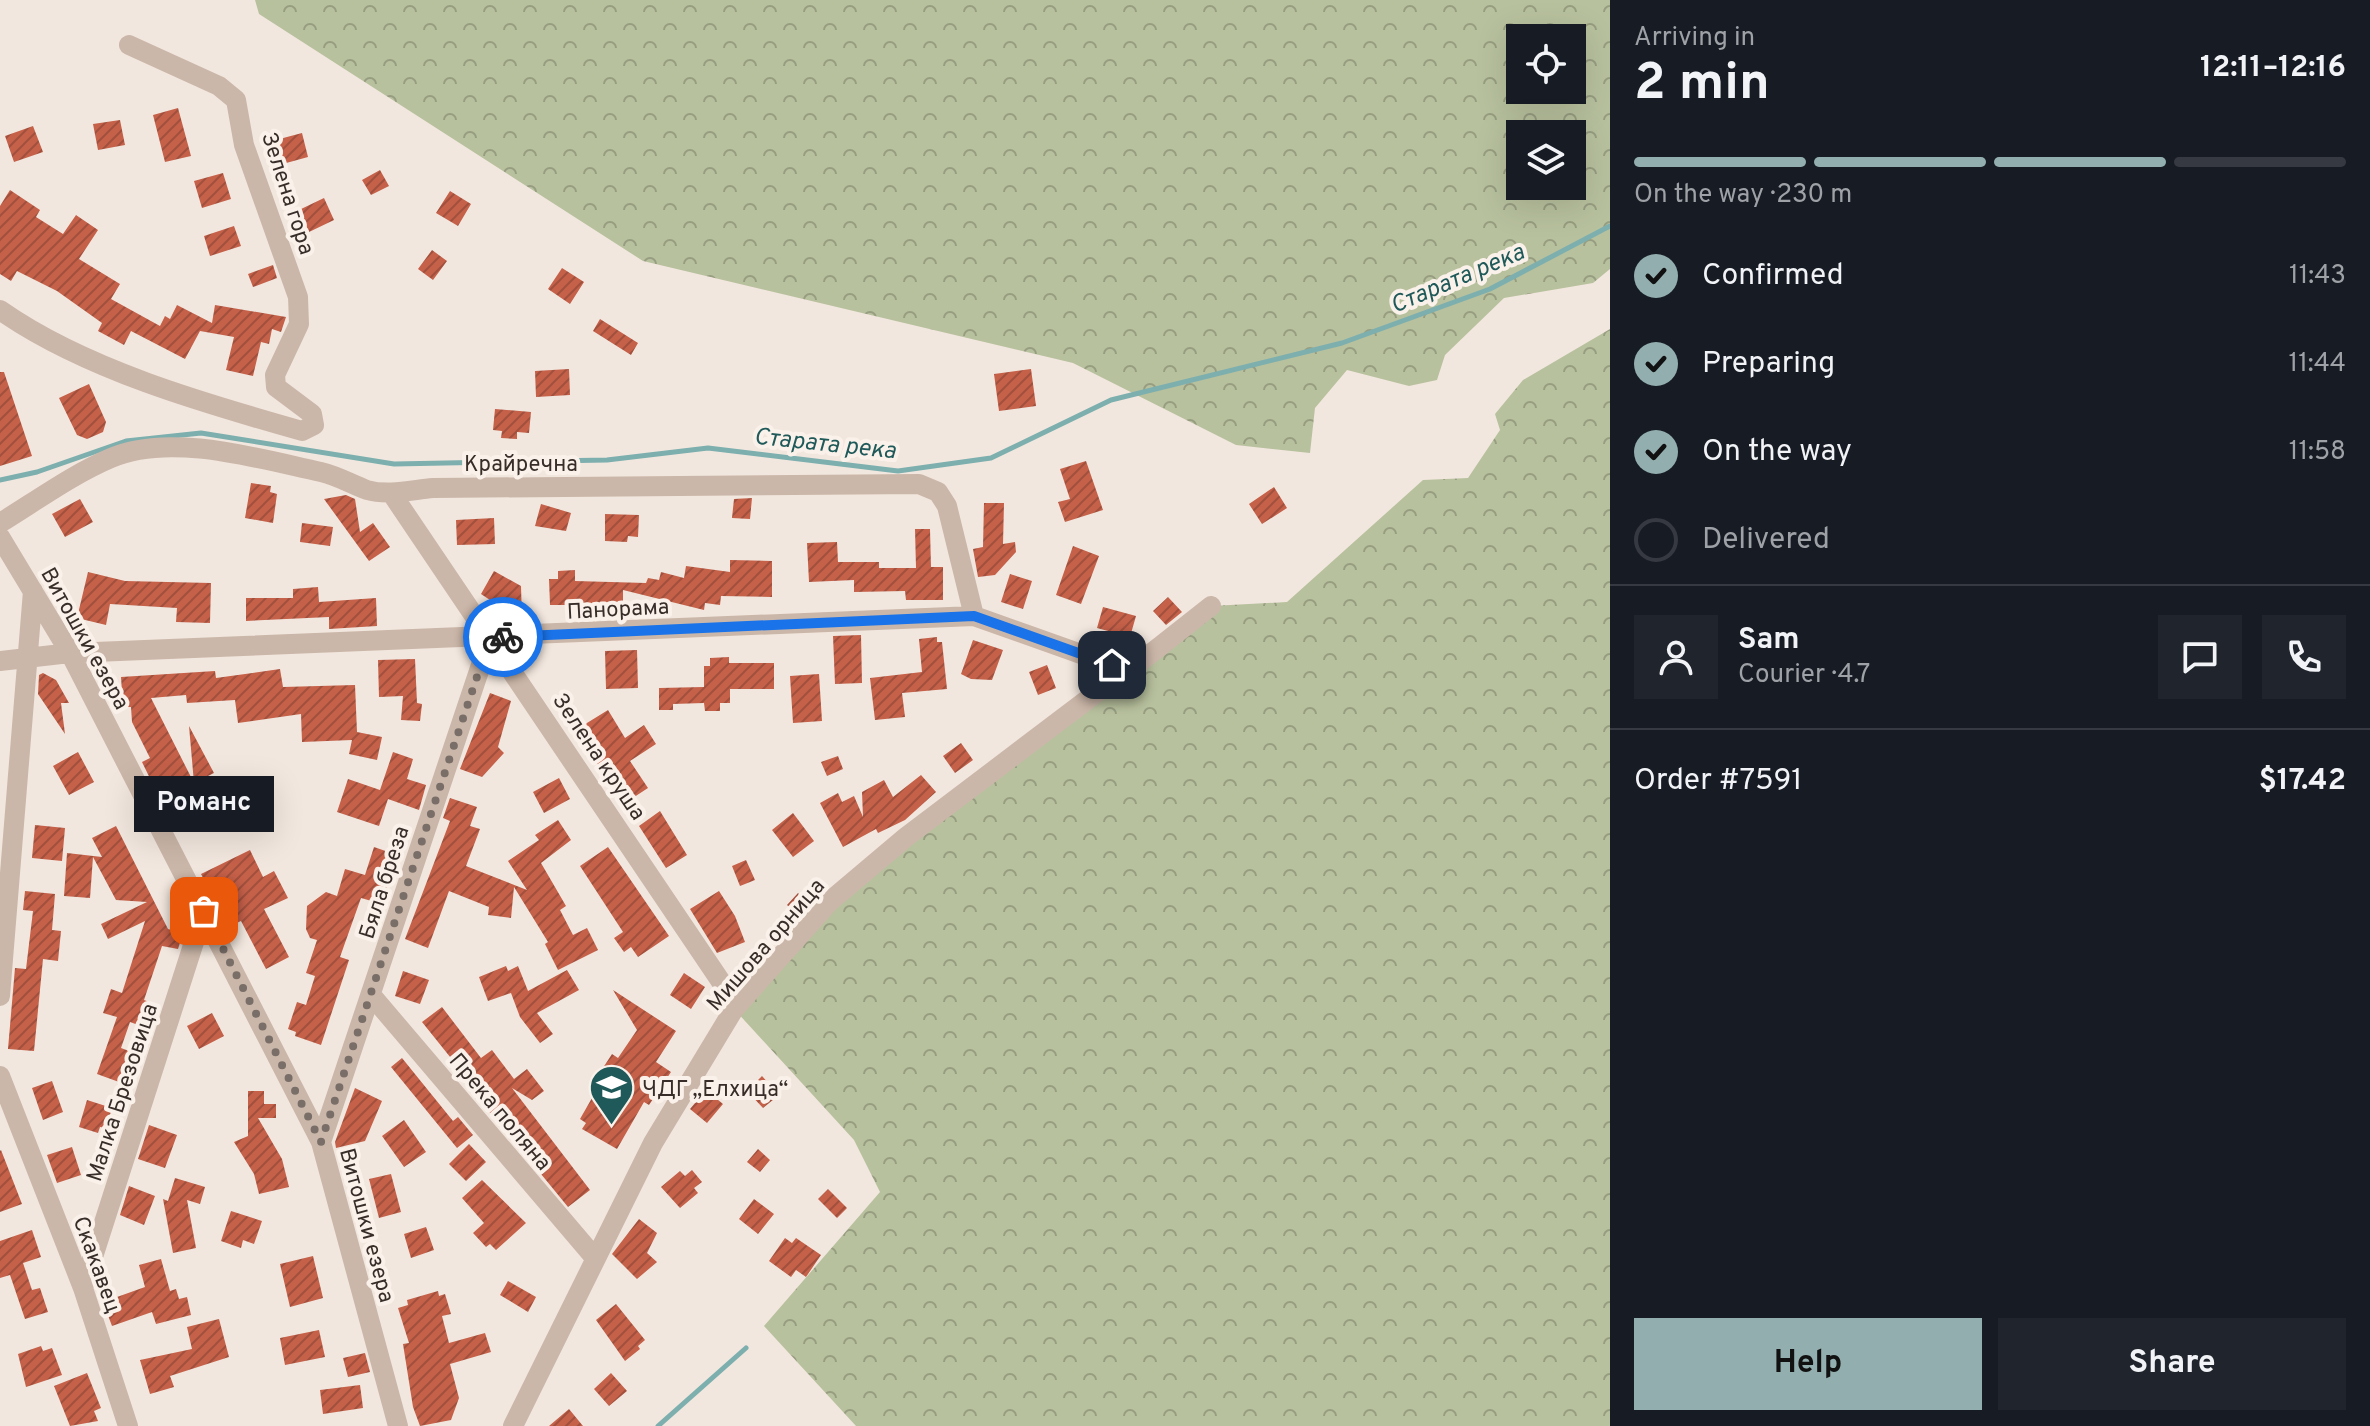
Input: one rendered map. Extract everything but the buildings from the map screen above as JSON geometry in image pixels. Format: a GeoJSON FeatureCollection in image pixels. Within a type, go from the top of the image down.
{"type":"FeatureCollection","features":[{"type":"Feature","properties":{"kind":"street","name":"Зелена гора"},"geometry":{"type":"LineString","coordinates":[[0,310],[53,344],[192,400],[306,431],[314,425],[314,417],[276,387],[275,375],[299,324],[298,297],[249,160],[236,100],[219,86],[129,45]]}},
{"type":"Feature","properties":{"kind":"street","name":"Крайречна"},"geometry":{"type":"LineString","coordinates":[[0,523],[110,458],[142,448],[178,447],[254,458],[344,477],[366,489],[392,494],[433,488],[919,484],[938,492],[947,506],[974,616]]}},
{"type":"Feature","properties":{"kind":"street","name":"Зелена круша"},"geometry":{"type":"LineString","coordinates":[[392,494],[650,871],[734,1001],[734,1009]]}},
{"type":"Feature","properties":{"kind":"street","name":"Витошки езера"},"geometry":{"type":"LineString","coordinates":[[0,537],[70,653],[321,1142],[398,1426]]}},
{"type":"Feature","properties":{"kind":"street"},"geometry":{"type":"LineString","coordinates":[[0,996],[33,591]]}},
{"type":"Feature","properties":{"kind":"street"},"geometry":{"type":"LineString","coordinates":[[1112,665],[1140,662],[1211,606]]}},
{"type":"Feature","properties":{"kind":"street","name":"Панорама"},"geometry":{"type":"LineString","coordinates":[[0,661],[70,653],[974,616],[1112,665]]}},
{"type":"Feature","properties":{"kind":"street","name":"Бяла бреза"},"geometry":{"type":"LineString","coordinates":[[321,1142],[490,638]]}},
{"type":"Feature","properties":{"kind":"street","name":"Мишова орница"},"geometry":{"type":"LineString","coordinates":[[513,1426],[653,1143],[734,1009],[829,902],[906,837],[1100,690],[1112,665]]}},
{"type":"Feature","properties":{"kind":"street","name":"Малка Брезовица"},"geometry":{"type":"LineString","coordinates":[[83,1288],[204,911]]}},
{"type":"Feature","properties":{"kind":"street","name":"Прека поляна"},"geometry":{"type":"LineString","coordinates":[[372,996],[595,1258]]}},
{"type":"Feature","properties":{"kind":"street","name":"Скакавец"},"geometry":{"type":"LineString","coordinates":[[0,1076],[83,1288],[128,1426]]}},
{"type":"Feature","properties":{"kind":"green space"},"geometry":{"type":"Polygon","coordinates":[[[255,0],[1610,0],[1610,269],[1593,283],[1504,298],[1445,355],[1437,380],[1409,386],[1347,370],[1315,408],[1310,453],[1236,445],[1073,363],[643,261],[259,14],[255,0]]]}},
{"type":"Feature","properties":{"kind":"green space"},"geometry":{"type":"Polygon","coordinates":[[[1610,329],[1610,1426],[856,1426],[764,1326],[880,1192],[854,1140],[734,1009],[829,902],[1100,690],[1112,665],[1211,606],[1287,602],[1423,480],[1468,478],[1500,430],[1495,414],[1523,380],[1610,329]]]}},
{"type":"Feature","properties":{"kind":"waterway","name":"Старата река"},"geometry":{"type":"LineString","coordinates":[[0,480],[37,472],[126,441],[201,433],[394,464],[607,460],[708,448],[898,471],[991,458],[1111,400],[1342,343],[1490,289],[1610,226]]}},
{"type":"Feature","properties":{"kind":"waterway"},"geometry":{"type":"LineString","coordinates":[[658,1426],[746,1348]]}},
{"type":"Feature","properties":{"kind":"way so far"},"geometry":{"type":"LineString","coordinates":[[204,911],[321,1142],[490,638],[503,637]]}},
{"type":"Feature","properties":{"kind":"place","name":"Романс"},"geometry":{"type":"Point","coordinates":[204,911]}},
{"type":"Feature","properties":{"kind":"place","name":"ЧДГ „Елхица“"},"geometry":{"type":"Point","coordinates":[611,1127]}},
{"type":"Feature","properties":{"kind":"route"},"geometry":{"type":"LineString","coordinates":[[503,637],[974,616],[1112,665]]}}]}
